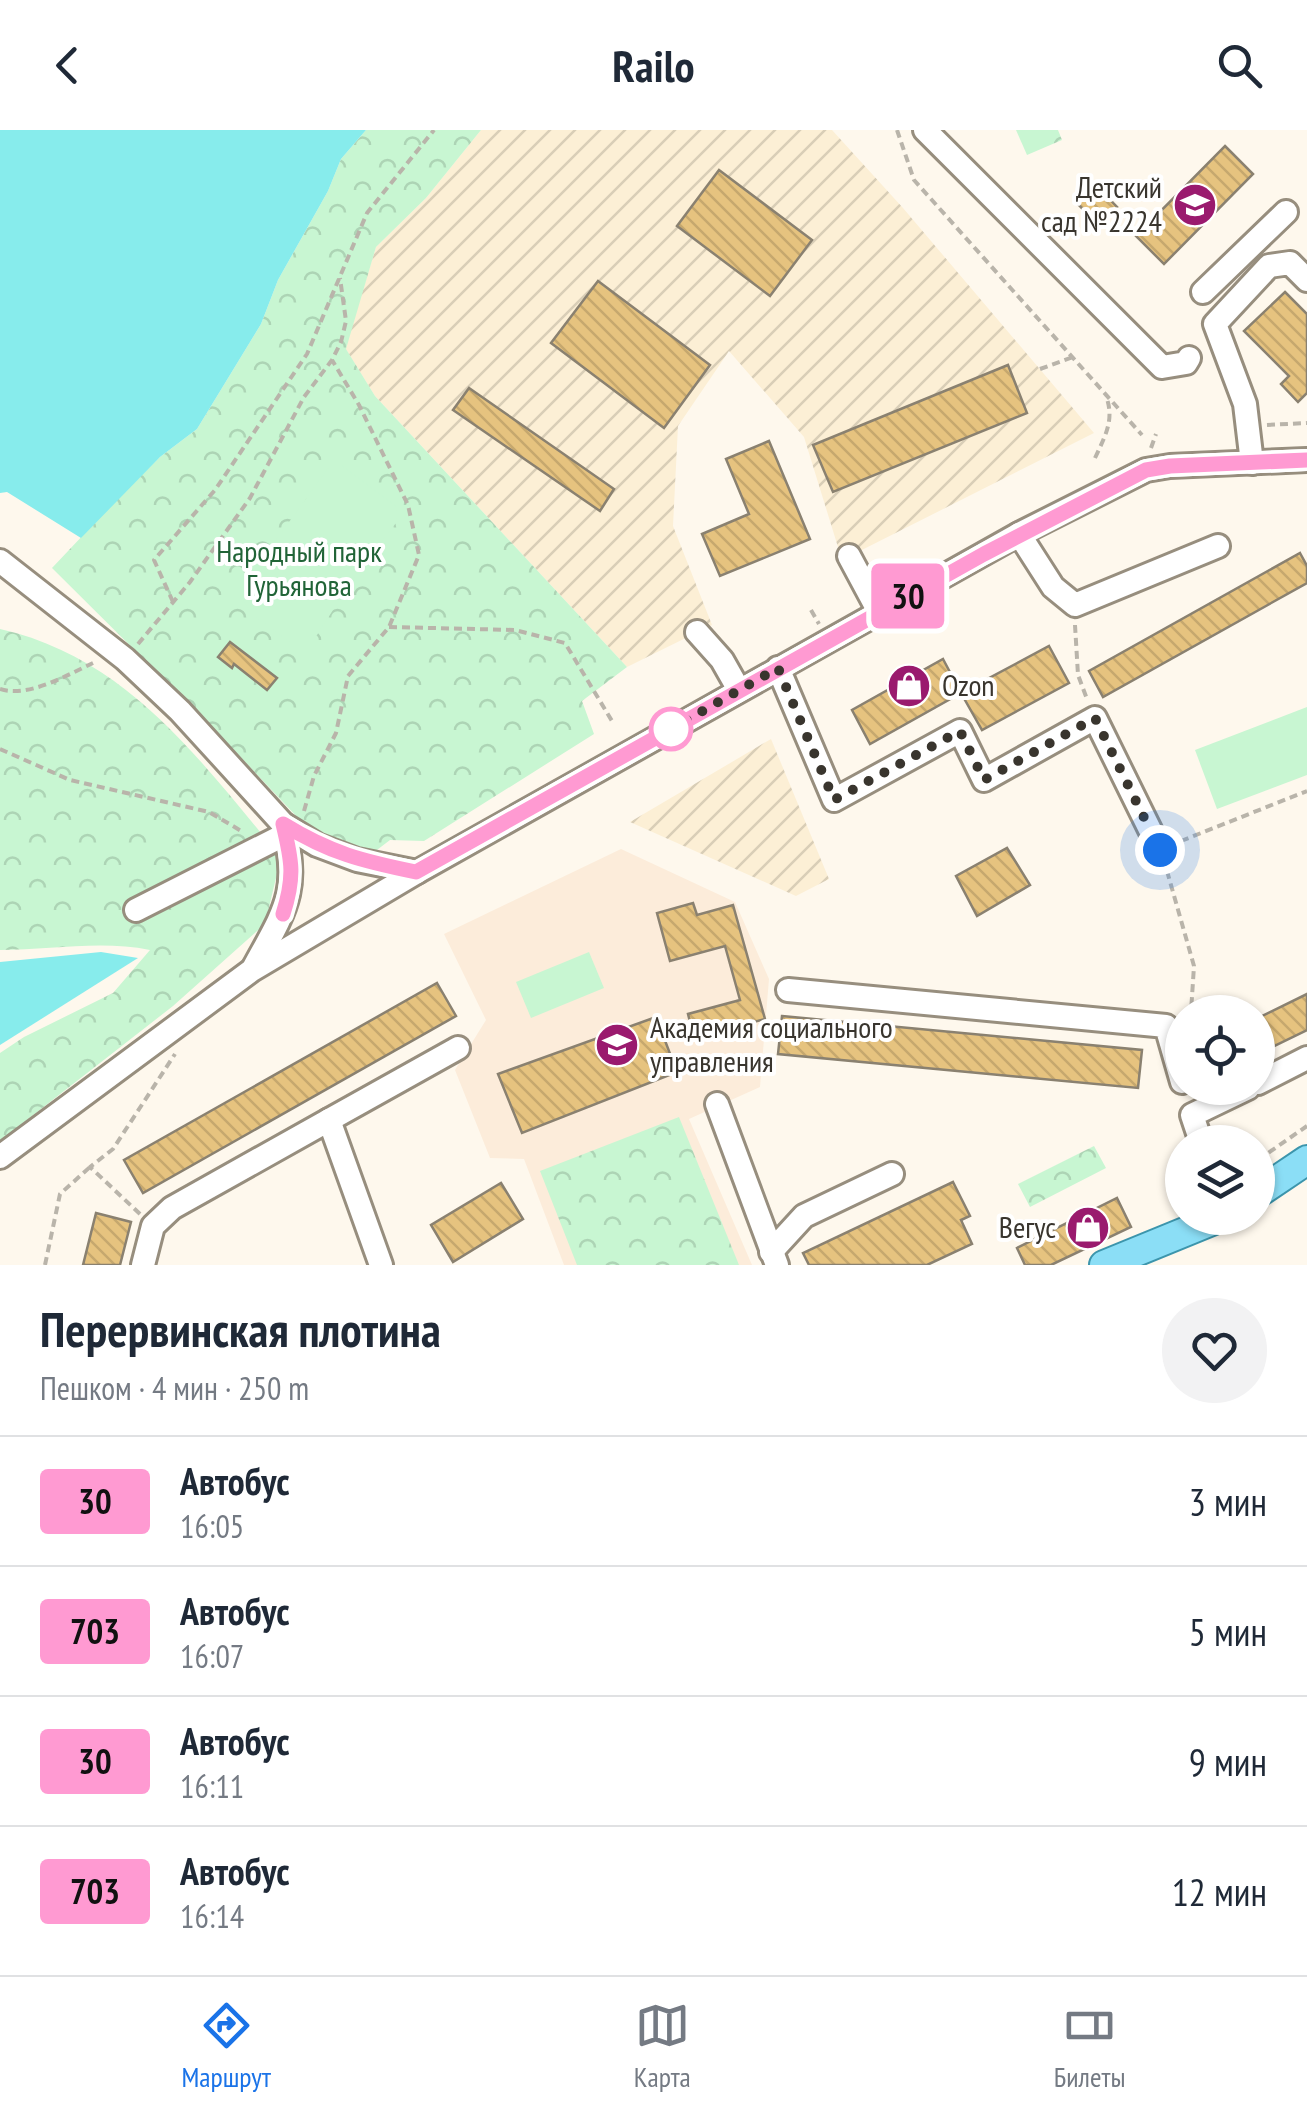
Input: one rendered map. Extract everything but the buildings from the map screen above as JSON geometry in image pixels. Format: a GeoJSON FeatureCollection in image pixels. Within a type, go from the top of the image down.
{"type":"FeatureCollection","features":[{"type":"Feature","properties":{"kind":"main road"},"geometry":{"type":"LineString","coordinates":[[1275,1182],[1307,1160]]}},
{"type":"Feature","properties":{"kind":"main road"},"geometry":{"type":"LineString","coordinates":[[1104,1265],[1153,1256],[1189,1235]]}},
{"type":"Feature","properties":{"kind":"street"},"geometry":{"type":"LineString","coordinates":[[925,130],[1162,367],[1186,363],[1188,358]]}},
{"type":"Feature","properties":{"kind":"street"},"geometry":{"type":"LineString","coordinates":[[1203,292],[1286,212]]}},
{"type":"Feature","properties":{"kind":"street"},"geometry":{"type":"LineString","coordinates":[[1245,252],[1264,272]]}},
{"type":"Feature","properties":{"kind":"street"},"geometry":{"type":"LineString","coordinates":[[1252,463],[1245,404],[1214,324],[1270,266],[1290,264],[1307,280]]}},
{"type":"Feature","properties":{"kind":"street"},"geometry":{"type":"LineString","coordinates":[[0,1157],[252,970],[416,872],[1019,534],[1146,470],[1307,460]]}},
{"type":"Feature","properties":{"kind":"street"},"geometry":{"type":"LineString","coordinates":[[1019,534],[1054,586],[1075,605],[1218,546]]}},
{"type":"Feature","properties":{"kind":"street"},"geometry":{"type":"LineString","coordinates":[[849,556],[879,612]]}},
{"type":"Feature","properties":{"kind":"street"},"geometry":{"type":"LineString","coordinates":[[0,561],[120,656],[180,711],[278,834],[292,858],[292,885],[283,914],[252,970]]}},
{"type":"Feature","properties":{"kind":"street"},"geometry":{"type":"LineString","coordinates":[[698,632],[722,660],[739,690]]}},
{"type":"Feature","properties":{"kind":"street"},"geometry":{"type":"LineString","coordinates":[[778,668],[834,800],[960,731],[984,780],[1095,718],[1160,850]]}},
{"type":"Feature","properties":{"kind":"street"},"geometry":{"type":"LineString","coordinates":[[136,910],[278,834],[357,860],[416,872]]}},
{"type":"Feature","properties":{"kind":"street"},"geometry":{"type":"LineString","coordinates":[[788,990],[1165,1026]]}},
{"type":"Feature","properties":{"kind":"street"},"geometry":{"type":"LineString","coordinates":[[143,1265],[153,1226],[172,1208],[458,1048]]}},
{"type":"Feature","properties":{"kind":"street"},"geometry":{"type":"LineString","coordinates":[[1275,1074],[1307,1058]]}},
{"type":"Feature","properties":{"kind":"street"},"geometry":{"type":"LineString","coordinates":[[717,1104],[774,1258]]}},
{"type":"Feature","properties":{"kind":"street"},"geometry":{"type":"LineString","coordinates":[[1189,1105],[1195,1125]]}},
{"type":"Feature","properties":{"kind":"street"},"geometry":{"type":"LineString","coordinates":[[1192,1115],[1213,1105]]}},
{"type":"Feature","properties":{"kind":"street"},"geometry":{"type":"LineString","coordinates":[[329,1120],[381,1265]]}},
{"type":"Feature","properties":{"kind":"street"},"geometry":{"type":"LineString","coordinates":[[774,1258],[804,1216],[892,1174]]}},
{"type":"Feature","properties":{"kind":"path"},"geometry":{"type":"LineString","coordinates":[[173,602],[154,560],[216,490],[307,354],[367,213],[434,130]]}},
{"type":"Feature","properties":{"kind":"path"},"geometry":{"type":"LineString","coordinates":[[897,130],[914,180],[1142,435]]}},
{"type":"Feature","properties":{"kind":"path"},"geometry":{"type":"LineString","coordinates":[[0,689],[11,692],[35,687],[120,656],[173,602],[250,498],[304,396],[342,342],[346,321],[340,276]]}},
{"type":"Feature","properties":{"kind":"path"},"geometry":{"type":"LineString","coordinates":[[1040,370],[1073,357]]}},
{"type":"Feature","properties":{"kind":"path"},"geometry":{"type":"LineString","coordinates":[[304,811],[314,776],[336,734],[348,676],[389,627],[419,555],[408,505],[332,360]]}},
{"type":"Feature","properties":{"kind":"path"},"geometry":{"type":"LineString","coordinates":[[1095,458],[1108,430],[1111,411],[1104,392]]}},
{"type":"Feature","properties":{"kind":"path"},"geometry":{"type":"LineString","coordinates":[[1248,427],[1307,423]]}},
{"type":"Feature","properties":{"kind":"path"},"geometry":{"type":"LineString","coordinates":[[1075,605],[1078,675],[1095,718]]}},
{"type":"Feature","properties":{"kind":"path"},"geometry":{"type":"LineString","coordinates":[[389,627],[515,630],[565,642],[612,721]]}},
{"type":"Feature","properties":{"kind":"path"},"geometry":{"type":"LineString","coordinates":[[0,749],[70,780],[209,812],[278,834]]}},
{"type":"Feature","properties":{"kind":"path"},"geometry":{"type":"LineString","coordinates":[[1192,995],[1194,966],[1160,850],[1307,791]]}},
{"type":"Feature","properties":{"kind":"path"},"geometry":{"type":"LineString","coordinates":[[46,1265],[60,1194],[113,1148],[183,1042]]}},
{"type":"Feature","properties":{"kind":"path"},"geometry":{"type":"LineString","coordinates":[[1275,1148],[1307,1126]]}},
{"type":"Feature","properties":{"kind":"path"},"geometry":{"type":"LineString","coordinates":[[90,1166],[153,1226]]}},
{"type":"Feature","properties":{"kind":"shaded area"},"geometry":{"type":"Polygon","coordinates":[[[481,130],[832,130],[1094,433],[842,560],[804,437],[729,351],[678,426],[673,526],[712,625],[627,667],[375,396],[345,348],[376,247],[426,198],[481,130]]]}},
{"type":"Feature","properties":{"kind":"shaded area"},"geometry":{"type":"Polygon","coordinates":[[[771,739],[829,879],[796,896],[630,822],[771,739]]]}},
{"type":"Feature","properties":{"kind":"shaded area","name":"Академия социального управления"},"geometry":{"type":"Polygon","coordinates":[[[621,849],[735,902],[769,979],[760,1087],[689,1119],[752,1265],[564,1265],[524,1159],[490,1158],[455,1070],[486,1020],[444,934],[621,849]]]}},
{"type":"Feature","properties":{"kind":"green space","name":"Народный парк Гурьянова"},"geometry":{"type":"Polygon","coordinates":[[[366,130],[481,130],[426,198],[376,247],[346,349],[375,396],[627,667],[582,701],[594,734],[424,841],[390,840],[373,853],[315,836],[52,568],[160,457],[197,429],[261,324],[278,280],[328,191],[341,159],[366,130]]]}},
{"type":"Feature","properties":{"kind":"green space"},"geometry":{"type":"Polygon","coordinates":[[[1016,130],[1058,130],[1062,140],[1027,155],[1016,130]]]}},
{"type":"Feature","properties":{"kind":"green space"},"geometry":{"type":"Polygon","coordinates":[[[341,465],[397,507],[396,523],[358,571],[317,635],[303,642],[290,642],[249,612],[242,596],[252,573],[329,467],[341,465]]]}},
{"type":"Feature","properties":{"kind":"green space"},"geometry":{"type":"Polygon","coordinates":[[[0,629],[46,643],[125,689],[191,751],[281,857],[265,924],[173,1006],[0,1141],[0,1053],[113,993],[150,950],[94,946],[0,950],[0,629]]]}},
{"type":"Feature","properties":{"kind":"green space"},"geometry":{"type":"Polygon","coordinates":[[[1307,707],[1307,775],[1217,809],[1195,750],[1307,707]]]}},
{"type":"Feature","properties":{"kind":"green space"},"geometry":{"type":"Polygon","coordinates":[[[589,952],[604,988],[531,1018],[516,982],[589,952]]]}},
{"type":"Feature","properties":{"kind":"green space"},"geometry":{"type":"Polygon","coordinates":[[[679,1117],[739,1265],[577,1265],[540,1171],[679,1117]]]}},
{"type":"Feature","properties":{"kind":"green space"},"geometry":{"type":"Polygon","coordinates":[[[1094,1146],[1106,1168],[1030,1207],[1018,1184],[1094,1146]]]}},
{"type":"Feature","properties":{"kind":"water"},"geometry":{"type":"Polygon","coordinates":[[[0,130],[366,130],[341,159],[328,191],[278,280],[261,324],[197,429],[160,457],[81,538],[7,492],[0,493],[0,130]]]}},
{"type":"Feature","properties":{"kind":"water"},"geometry":{"type":"Polygon","coordinates":[[[101,952],[138,958],[0,1045],[0,962],[101,952]]]}},
{"type":"Feature","properties":{"kind":"bus line","name":"30"},"geometry":{"type":"LineString","coordinates":[[283,914],[292,885],[292,858],[283,824],[316,845],[357,860],[416,872],[984,554],[1146,470],[1307,460]]}},
{"type":"Feature","properties":{"kind":"place","name":"Детский сад №2224"},"geometry":{"type":"Point","coordinates":[1195,205]}},
{"type":"Feature","properties":{"kind":"place","name":"Ozon"},"geometry":{"type":"Point","coordinates":[909,686]}},
{"type":"Feature","properties":{"kind":"place","name":"Академия социального управления"},"geometry":{"type":"Point","coordinates":[617,1045]}},
{"type":"Feature","properties":{"kind":"place","name":"Вегус"},"geometry":{"type":"Point","coordinates":[1088,1228]}},
{"type":"Feature","properties":{"kind":"route"},"geometry":{"type":"LineString","coordinates":[[671,729],[778,668],[834,800],[960,731],[984,780],[1095,718],[1160,850]]}}]}
